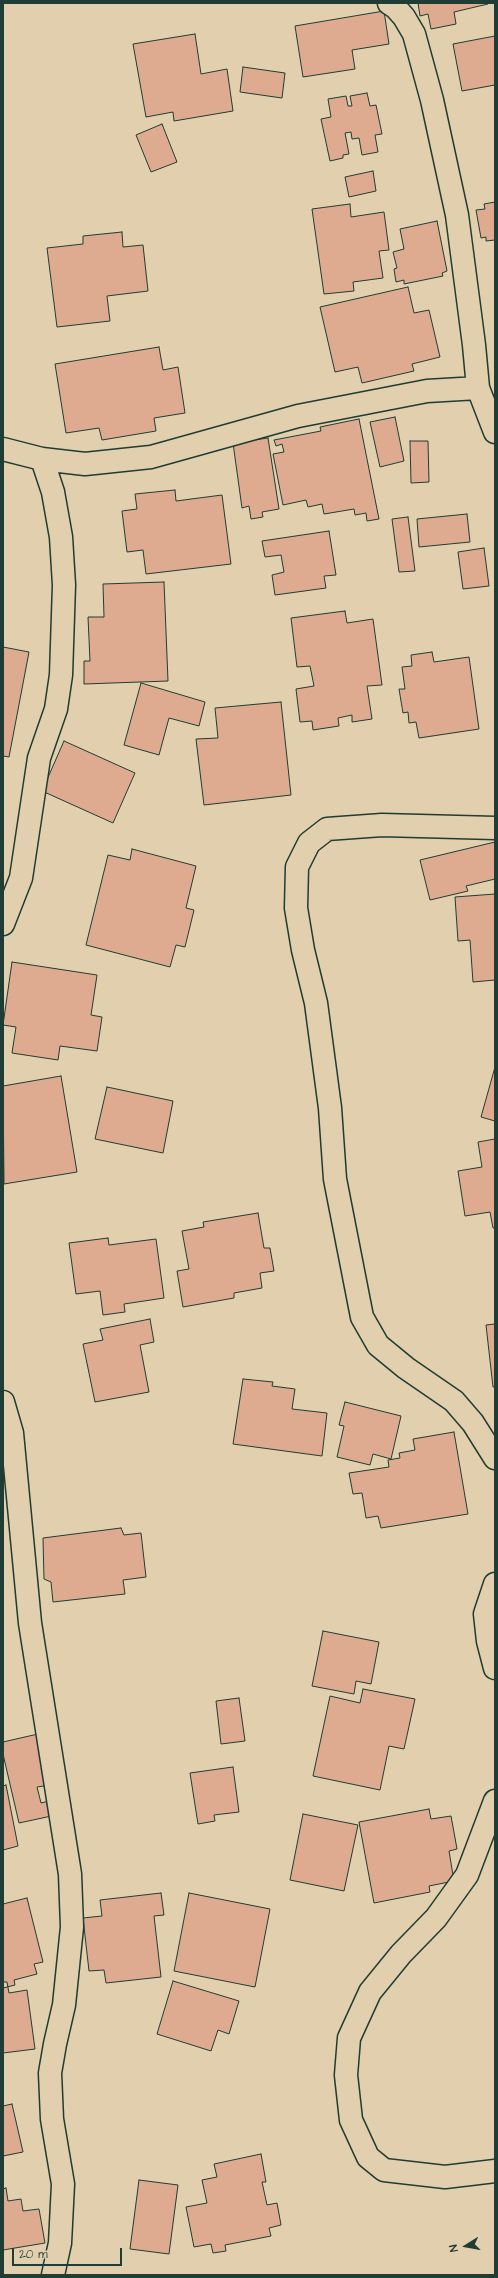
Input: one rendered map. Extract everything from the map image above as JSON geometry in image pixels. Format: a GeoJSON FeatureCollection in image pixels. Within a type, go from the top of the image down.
{"type":"FeatureCollection","features":[{"type":"Feature","properties":{"kind":"street"},"geometry":{"type":"LineString","coordinates":[[389,3],[404,17],[414,34],[432,100],[457,215],[474,345],[478,388],[495,432]]}},
{"type":"Feature","properties":{"kind":"street"},"geometry":{"type":"LineString","coordinates":[[3,448],[42,459],[85,464],[151,457],[320,412],[427,391],[478,388]]}},
{"type":"Feature","properties":{"kind":"street"},"geometry":{"type":"LineString","coordinates":[[3,924],[21,878],[39,758],[56,709],[61,675],[64,585],[62,537],[53,492],[42,459]]}},
{"type":"Feature","properties":{"kind":"street"},"geometry":{"type":"LineString","coordinates":[[495,828],[382,825],[327,829],[309,842],[297,867],[296,908],[303,950],[317,1011],[330,1108],[335,1179],[362,1317],[378,1345],[406,1368],[454,1401],[473,1424],[495,1458]]}},
{"type":"Feature","properties":{"kind":"street"},"geometry":{"type":"LineString","coordinates":[[3,1402],[12,1433],[30,1623],[70,1874],[72,1927],[64,2005],[50,2073],[52,2119],[62,2184],[60,2243],[53,2275]]}},
{"type":"Feature","properties":{"kind":"street"},"geometry":{"type":"LineString","coordinates":[[495,1584],[485,1614],[488,1641],[495,1668]]}},
{"type":"Feature","properties":{"kind":"street"},"geometry":{"type":"LineString","coordinates":[[495,1801],[467,1875],[436,1918],[402,1954],[370,1992],[349,2038],[346,2075],[351,2120],[368,2157],[384,2170],[445,2177],[495,2170]]}},
{"type":"Feature","properties":{"kind":"building"},"geometry":{"type":"Polygon","coordinates":[[[418,3],[488,4],[454,12],[456,24],[431,29],[428,14],[420,16],[418,3]]]}},
{"type":"Feature","properties":{"kind":"building"},"geometry":{"type":"Polygon","coordinates":[[[384,11],[389,44],[352,50],[355,69],[303,77],[295,26],[384,11]]]}},
{"type":"Feature","properties":{"kind":"building"},"geometry":{"type":"Polygon","coordinates":[[[195,34],[201,74],[227,69],[233,111],[174,121],[173,112],[146,117],[133,44],[195,34]]]}},
{"type":"Feature","properties":{"kind":"building"},"geometry":{"type":"Polygon","coordinates":[[[495,36],[495,85],[462,91],[453,44],[495,36]]]}},
{"type":"Feature","properties":{"kind":"building"},"geometry":{"type":"Polygon","coordinates":[[[243,67],[285,73],[282,98],[240,92],[243,67]]]}},
{"type":"Feature","properties":{"kind":"building"},"geometry":{"type":"Polygon","coordinates":[[[367,93],[370,106],[376,105],[382,134],[375,135],[378,152],[362,155],[359,138],[352,139],[351,132],[345,133],[349,154],[343,155],[343,158],[330,161],[321,119],[331,117],[328,99],[346,96],[348,106],[352,106],[350,96],[367,93]]]}},
{"type":"Feature","properties":{"kind":"building"},"geometry":{"type":"Polygon","coordinates":[[[162,124],[177,162],[151,172],[136,135],[162,124]]]}},
{"type":"Feature","properties":{"kind":"building"},"geometry":{"type":"Polygon","coordinates":[[[373,171],[376,191],[349,197],[345,177],[373,171]]]}},
{"type":"Feature","properties":{"kind":"building"},"geometry":{"type":"Polygon","coordinates":[[[495,202],[495,240],[486,241],[486,237],[481,238],[476,210],[485,209],[484,204],[495,202]]]}},
{"type":"Feature","properties":{"kind":"building"},"geometry":{"type":"Polygon","coordinates":[[[350,204],[351,217],[384,212],[389,250],[379,251],[383,278],[353,282],[354,291],[324,294],[312,209],[350,204]]]}},
{"type":"Feature","properties":{"kind":"building"},"geometry":{"type":"Polygon","coordinates":[[[437,221],[447,271],[442,273],[443,276],[404,284],[404,280],[396,282],[394,269],[397,268],[393,252],[404,249],[400,229],[437,221]]]}},
{"type":"Feature","properties":{"kind":"building"},"geometry":{"type":"Polygon","coordinates":[[[122,232],[123,247],[143,245],[148,291],[107,296],[110,321],[57,327],[47,248],[83,244],[83,236],[122,232]]]}},
{"type":"Feature","properties":{"kind":"building"},"geometry":{"type":"Polygon","coordinates":[[[408,287],[414,313],[429,310],[440,357],[412,364],[414,371],[362,383],[358,367],[335,372],[320,307],[408,287]]]}},
{"type":"Feature","properties":{"kind":"building"},"geometry":{"type":"Polygon","coordinates":[[[159,347],[163,370],[178,367],[185,413],[154,418],[156,431],[102,440],[99,428],[66,433],[55,364],[159,347]]]}},
{"type":"Feature","properties":{"kind":"building"},"geometry":{"type":"Polygon","coordinates":[[[395,417],[404,461],[380,467],[370,422],[395,417]]]}},
{"type":"Feature","properties":{"kind":"building"},"geometry":{"type":"Polygon","coordinates":[[[359,419],[379,519],[367,521],[366,513],[355,515],[354,509],[324,514],[322,504],[308,507],[306,500],[283,505],[273,454],[284,452],[282,444],[276,446],[274,440],[321,431],[320,427],[359,419]]]}},
{"type":"Feature","properties":{"kind":"building"},"geometry":{"type":"Polygon","coordinates":[[[268,438],[279,509],[262,512],[263,517],[251,519],[249,506],[242,508],[233,443],[268,438]]]}},
{"type":"Feature","properties":{"kind":"building"},"geometry":{"type":"Polygon","coordinates":[[[410,441],[428,441],[429,482],[411,483],[410,441]]]}},
{"type":"Feature","properties":{"kind":"building"},"geometry":{"type":"Polygon","coordinates":[[[175,490],[176,501],[222,495],[231,564],[146,574],[143,550],[127,552],[122,511],[137,509],[135,494],[175,490]]]}},
{"type":"Feature","properties":{"kind":"building"},"geometry":{"type":"Polygon","coordinates":[[[467,514],[470,542],[419,547],[417,519],[467,514]]]}},
{"type":"Feature","properties":{"kind":"building"},"geometry":{"type":"Polygon","coordinates":[[[408,517],[415,571],[399,572],[392,519],[408,517]]]}},
{"type":"Feature","properties":{"kind":"building"},"geometry":{"type":"Polygon","coordinates":[[[329,531],[336,575],[324,576],[326,588],[275,595],[272,575],[284,572],[281,555],[265,557],[262,541],[329,531]]]}},
{"type":"Feature","properties":{"kind":"building"},"geometry":{"type":"Polygon","coordinates":[[[484,548],[489,586],[463,589],[458,552],[484,548]]]}},
{"type":"Feature","properties":{"kind":"building"},"geometry":{"type":"Polygon","coordinates":[[[164,582],[168,681],[84,684],[84,661],[90,661],[88,617],[104,617],[103,584],[164,582]]]}},
{"type":"Feature","properties":{"kind":"building"},"geometry":{"type":"Polygon","coordinates":[[[345,611],[347,623],[373,619],[382,685],[367,686],[372,719],[352,722],[352,715],[338,718],[339,726],[313,730],[312,721],[300,722],[296,689],[314,686],[310,666],[297,667],[291,618],[345,611]]]}},
{"type":"Feature","properties":{"kind":"building"},"geometry":{"type":"Polygon","coordinates":[[[3,647],[29,652],[9,757],[3,756],[3,647]]]}},
{"type":"Feature","properties":{"kind":"building"},"geometry":{"type":"Polygon","coordinates":[[[432,652],[434,662],[469,657],[479,729],[419,738],[416,722],[409,723],[408,712],[403,713],[399,689],[405,689],[402,667],[412,666],[411,655],[432,652]]]}},
{"type":"Feature","properties":{"kind":"building"},"geometry":{"type":"Polygon","coordinates":[[[141,683],[205,702],[199,726],[169,718],[159,755],[124,745],[141,683]]]}},
{"type":"Feature","properties":{"kind":"building"},"geometry":{"type":"Polygon","coordinates":[[[281,702],[291,795],[204,805],[196,739],[218,738],[215,708],[281,702]]]}},
{"type":"Feature","properties":{"kind":"building"},"geometry":{"type":"Polygon","coordinates":[[[64,741],[135,773],[113,823],[42,791],[64,741]]]}},
{"type":"Feature","properties":{"kind":"building"},"geometry":{"type":"Polygon","coordinates":[[[495,842],[495,879],[466,886],[468,891],[430,900],[420,860],[495,842]]]}},
{"type":"Feature","properties":{"kind":"building"},"geometry":{"type":"Polygon","coordinates":[[[132,849],[196,866],[186,908],[194,910],[185,947],[176,945],[170,967],[86,945],[108,855],[130,860],[132,849]]]}},
{"type":"Feature","properties":{"kind":"building"},"geometry":{"type":"Polygon","coordinates":[[[495,894],[495,980],[473,982],[470,940],[458,941],[455,897],[495,894]]]}},
{"type":"Feature","properties":{"kind":"building"},"geometry":{"type":"Polygon","coordinates":[[[12,962],[97,975],[91,1015],[102,1017],[97,1051],[60,1046],[58,1060],[12,1053],[16,1027],[3,1025],[12,962]]]}},
{"type":"Feature","properties":{"kind":"building"},"geometry":{"type":"Polygon","coordinates":[[[495,1067],[495,1121],[481,1117],[495,1067]]]}},
{"type":"Feature","properties":{"kind":"building"},"geometry":{"type":"Polygon","coordinates":[[[61,1076],[77,1172],[4,1184],[3,1086],[61,1076]]]}},
{"type":"Feature","properties":{"kind":"building"},"geometry":{"type":"Polygon","coordinates":[[[107,1087],[173,1101],[163,1153],[95,1139],[107,1087]]]}},
{"type":"Feature","properties":{"kind":"building"},"geometry":{"type":"Polygon","coordinates":[[[495,1139],[495,1228],[493,1228],[490,1212],[465,1216],[458,1171],[482,1167],[478,1142],[495,1139]]]}},
{"type":"Feature","properties":{"kind":"building"},"geometry":{"type":"Polygon","coordinates":[[[258,1213],[264,1248],[270,1248],[274,1271],[260,1273],[262,1288],[234,1293],[234,1298],[183,1307],[177,1271],[189,1269],[182,1231],[204,1227],[203,1222],[258,1213]]]}},
{"type":"Feature","properties":{"kind":"building"},"geometry":{"type":"Polygon","coordinates":[[[108,1238],[109,1245],[156,1239],[164,1298],[124,1304],[125,1312],[103,1315],[100,1291],[76,1294],[69,1243],[108,1238]]]}},
{"type":"Feature","properties":{"kind":"building"},"geometry":{"type":"Polygon","coordinates":[[[150,1319],[154,1342],[140,1345],[149,1392],[95,1402],[83,1344],[103,1340],[100,1329],[150,1319]]]}},
{"type":"Feature","properties":{"kind":"building"},"geometry":{"type":"Polygon","coordinates":[[[495,1324],[495,1387],[493,1387],[486,1325],[495,1324]]]}},
{"type":"Feature","properties":{"kind":"building"},"geometry":{"type":"Polygon","coordinates":[[[243,1379],[273,1382],[272,1386],[295,1389],[292,1409],[327,1413],[322,1456],[233,1444],[243,1379]]]}},
{"type":"Feature","properties":{"kind":"building"},"geometry":{"type":"Polygon","coordinates":[[[345,1402],[401,1416],[391,1459],[373,1454],[370,1465],[337,1457],[344,1426],[339,1425],[345,1402]]]}},
{"type":"Feature","properties":{"kind":"building"},"geometry":{"type":"Polygon","coordinates":[[[454,1432],[468,1514],[381,1528],[378,1516],[366,1518],[362,1493],[353,1494],[349,1473],[389,1467],[388,1460],[400,1458],[399,1453],[415,1450],[413,1439],[454,1432]]]}},
{"type":"Feature","properties":{"kind":"building"},"geometry":{"type":"Polygon","coordinates":[[[121,1528],[124,1535],[141,1533],[146,1577],[123,1580],[125,1594],[53,1602],[51,1582],[44,1579],[43,1538],[121,1528]]]}},
{"type":"Feature","properties":{"kind":"building"},"geometry":{"type":"Polygon","coordinates":[[[323,1631],[379,1642],[371,1684],[356,1681],[354,1694],[312,1686],[323,1631]]]}},
{"type":"Feature","properties":{"kind":"building"},"geometry":{"type":"Polygon","coordinates":[[[363,1689],[415,1699],[404,1749],[389,1746],[380,1790],[313,1776],[330,1696],[360,1703],[363,1689]]]}},
{"type":"Feature","properties":{"kind":"building"},"geometry":{"type":"Polygon","coordinates":[[[239,1698],[245,1741],[221,1744],[216,1701],[239,1698]]]}},
{"type":"Feature","properties":{"kind":"building"},"geometry":{"type":"Polygon","coordinates":[[[38,1734],[50,1785],[37,1787],[41,1803],[53,1800],[56,1815],[19,1823],[3,1754],[3,1742],[38,1734]]]}},
{"type":"Feature","properties":{"kind":"building"},"geometry":{"type":"Polygon","coordinates":[[[233,1767],[239,1812],[214,1815],[215,1821],[198,1824],[190,1773],[233,1767]]]}},
{"type":"Feature","properties":{"kind":"building"},"geometry":{"type":"Polygon","coordinates":[[[6,1785],[18,1846],[3,1850],[3,1786],[6,1785]]]}},
{"type":"Feature","properties":{"kind":"building"},"geometry":{"type":"Polygon","coordinates":[[[429,1809],[431,1819],[451,1816],[457,1849],[449,1851],[454,1881],[429,1886],[430,1892],[374,1903],[359,1822],[429,1809]]]}},
{"type":"Feature","properties":{"kind":"building"},"geometry":{"type":"Polygon","coordinates":[[[303,1814],[358,1825],[344,1891],[290,1880],[303,1814]]]}},
{"type":"Feature","properties":{"kind":"building"},"geometry":{"type":"Polygon","coordinates":[[[161,1893],[164,1915],[154,1916],[161,1977],[106,1983],[104,1970],[89,1971],[83,1918],[102,1916],[100,1900],[161,1893]]]}},
{"type":"Feature","properties":{"kind":"building"},"geometry":{"type":"Polygon","coordinates":[[[189,1893],[270,1909],[255,1987],[174,1971],[189,1893]]]}},
{"type":"Feature","properties":{"kind":"building"},"geometry":{"type":"Polygon","coordinates":[[[27,1898],[43,1962],[34,1964],[37,1974],[14,1980],[15,1985],[3,1988],[3,1904],[27,1898]]]}},
{"type":"Feature","properties":{"kind":"building"},"geometry":{"type":"Polygon","coordinates":[[[173,1981],[239,2001],[229,2034],[218,2030],[211,2051],[157,2034],[173,1981]]]}},
{"type":"Feature","properties":{"kind":"building"},"geometry":{"type":"Polygon","coordinates":[[[3,1982],[7,1982],[9,1993],[27,1990],[35,2049],[3,2053],[3,1982]]]}},
{"type":"Feature","properties":{"kind":"building"},"geometry":{"type":"Polygon","coordinates":[[[12,2104],[23,2152],[3,2156],[3,2106],[12,2104]]]}},
{"type":"Feature","properties":{"kind":"building"},"geometry":{"type":"Polygon","coordinates":[[[261,2154],[266,2182],[262,2182],[267,2205],[277,2203],[281,2225],[269,2228],[271,2236],[225,2245],[226,2251],[213,2253],[211,2244],[194,2247],[186,2207],[207,2203],[202,2180],[217,2177],[214,2164],[261,2154]]]}},
{"type":"Feature","properties":{"kind":"building"},"geometry":{"type":"Polygon","coordinates":[[[139,2180],[178,2185],[169,2254],[130,2249],[139,2180]]]}},
{"type":"Feature","properties":{"kind":"building"},"geometry":{"type":"Polygon","coordinates":[[[6,2188],[8,2201],[21,2199],[23,2211],[39,2209],[45,2243],[3,2250],[3,2189],[6,2188]]]}}]}
